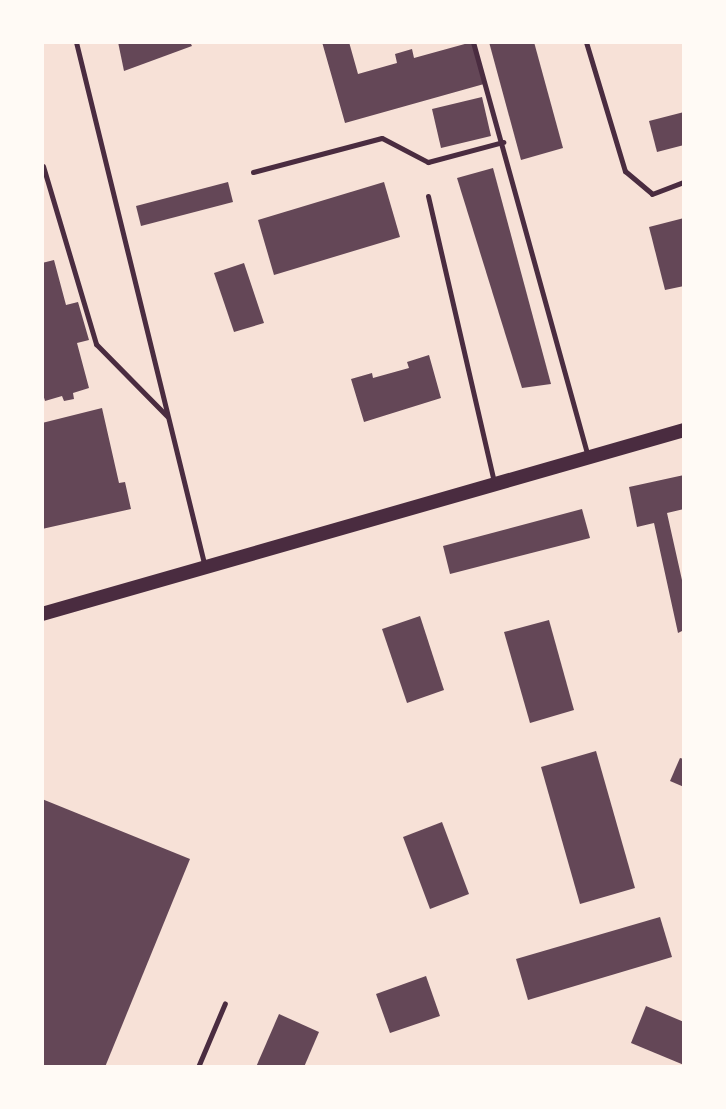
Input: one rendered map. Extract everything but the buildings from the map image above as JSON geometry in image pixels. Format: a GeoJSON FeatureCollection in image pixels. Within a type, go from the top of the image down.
{"type":"FeatureCollection","features":[{"type":"Feature","properties":{"kind":"main road"},"geometry":{"type":"LineString","coordinates":[[42,614],[684,430]]}},
{"type":"Feature","properties":{"kind":"lane"},"geometry":{"type":"LineString","coordinates":[[76,42],[205,567]]}},
{"type":"Feature","properties":{"kind":"lane"},"geometry":{"type":"LineString","coordinates":[[473,42],[503,142],[588,457]]}},
{"type":"Feature","properties":{"kind":"lane"},"geometry":{"type":"LineString","coordinates":[[586,42],[625,171],[652,194],[684,182]]}},
{"type":"Feature","properties":{"kind":"lane"},"geometry":{"type":"LineString","coordinates":[[253,172],[382,138],[428,162],[503,142]]}},
{"type":"Feature","properties":{"kind":"lane"},"geometry":{"type":"LineString","coordinates":[[43,166],[96,344],[169,419]]}},
{"type":"Feature","properties":{"kind":"lane"},"geometry":{"type":"LineString","coordinates":[[428,196],[495,485]]}},
{"type":"Feature","properties":{"kind":"lane"},"geometry":{"type":"LineString","coordinates":[[198,1067],[225,1003]]}}]}
